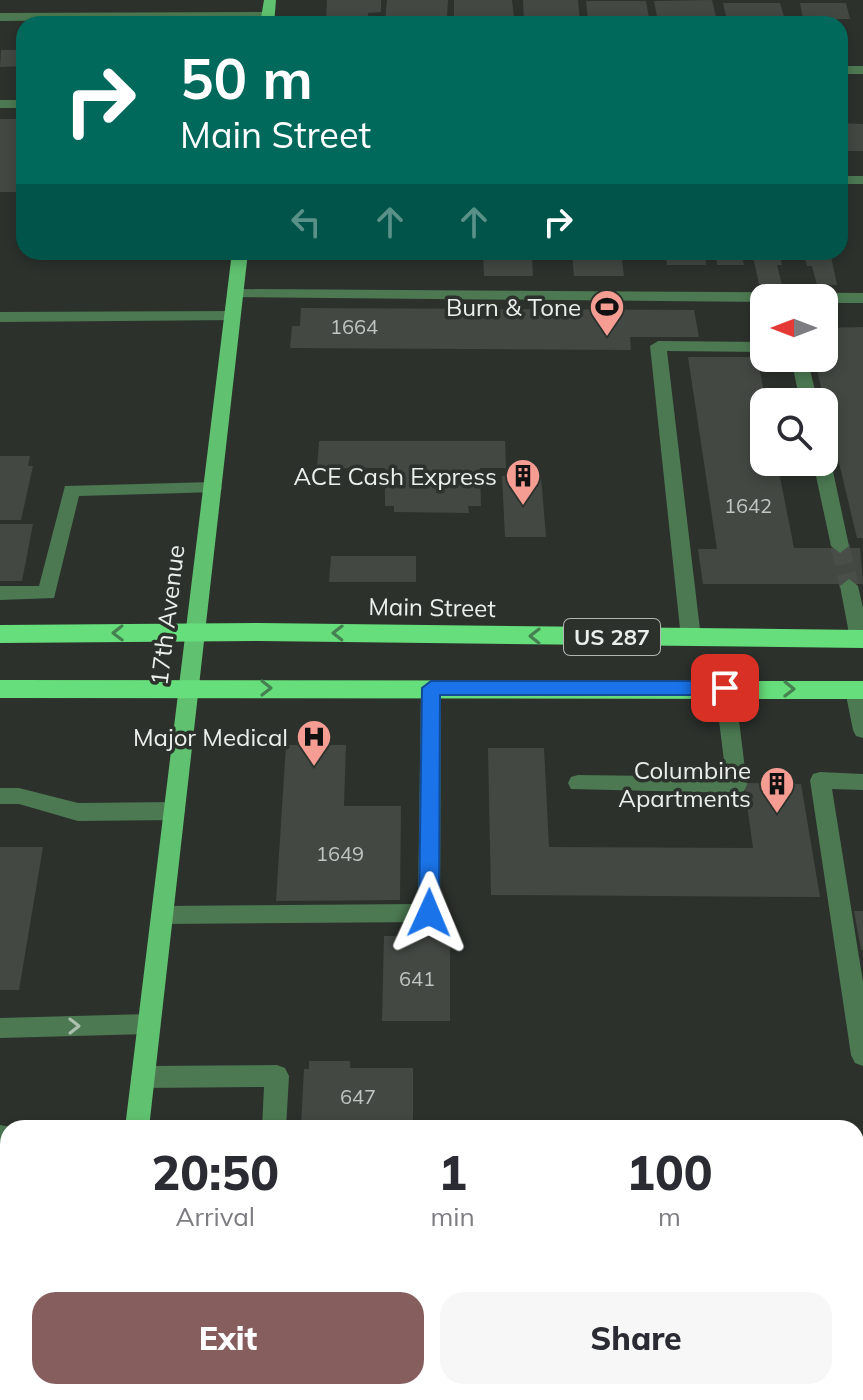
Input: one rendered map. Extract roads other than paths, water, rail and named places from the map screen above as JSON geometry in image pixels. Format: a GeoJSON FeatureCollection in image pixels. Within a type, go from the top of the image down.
{"type":"FeatureCollection","features":[{"type":"Feature","properties":{"kind":"highway","name":"Main Street"},"geometry":{"type":"LineString","coordinates":[[0,634],[196,632],[861,639]]}},
{"type":"Feature","properties":{"kind":"highway","name":"US 287"},"geometry":{"type":"LineString","coordinates":[[0,689],[859,690]]}},
{"type":"Feature","properties":{"kind":"main road","name":"17th Avenue"},"geometry":{"type":"LineString","coordinates":[[138,1120],[239,260]]}},
{"type":"Feature","properties":{"kind":"street"},"geometry":{"type":"LineString","coordinates":[[235,294],[863,298]]}},
{"type":"Feature","properties":{"kind":"street"},"geometry":{"type":"LineString","coordinates":[[0,317],[233,316]]}},
{"type":"Feature","properties":{"kind":"street"},"geometry":{"type":"LineString","coordinates":[[691,638],[658,346],[750,347]]}},
{"type":"Feature","properties":{"kind":"street"},"geometry":{"type":"LineString","coordinates":[[825,476],[840,546]]}},
{"type":"Feature","properties":{"kind":"street"},"geometry":{"type":"LineString","coordinates":[[0,593],[47,593],[71,490],[213,488]]}},
{"type":"Feature","properties":{"kind":"street"},"geometry":{"type":"LineString","coordinates":[[849,586],[861,639]]}},
{"type":"Feature","properties":{"kind":"street"},"geometry":{"type":"LineString","coordinates":[[162,915],[429,913],[431,688]]}},
{"type":"Feature","properties":{"kind":"street"},"geometry":{"type":"LineString","coordinates":[[578,783],[737,785],[725,688]]}},
{"type":"Feature","properties":{"kind":"street"},"geometry":{"type":"LineString","coordinates":[[859,690],[863,730]]}},
{"type":"Feature","properties":{"kind":"street"},"geometry":{"type":"LineString","coordinates":[[863,782],[820,780],[863,1055]]}},
{"type":"Feature","properties":{"kind":"street"},"geometry":{"type":"LineString","coordinates":[[0,796],[19,796],[78,812],[174,811]]}},
{"type":"Feature","properties":{"kind":"street"},"geometry":{"type":"LineString","coordinates":[[0,1028],[148,1024]]}},
{"type":"Feature","properties":{"kind":"street"},"geometry":{"type":"LineString","coordinates":[[143,1077],[277,1076],[274,1120]]}},
{"type":"Feature","properties":{"kind":"tunnel"},"geometry":{"type":"LineString","coordinates":[[840,546],[849,586]]}},
{"type":"Feature","properties":{"kind":"place","name":"Burn & Tone"},"geometry":{"type":"Point","coordinates":[607,338]}},
{"type":"Feature","properties":{"kind":"place","name":"ACE Cash Express"},"geometry":{"type":"Point","coordinates":[523,507]}},
{"type":"Feature","properties":{"kind":"place","name":"Major Medical"},"geometry":{"type":"Point","coordinates":[314,768]}},
{"type":"Feature","properties":{"kind":"place","name":"Columbine Apartments"},"geometry":{"type":"Point","coordinates":[777,815]}}]}
